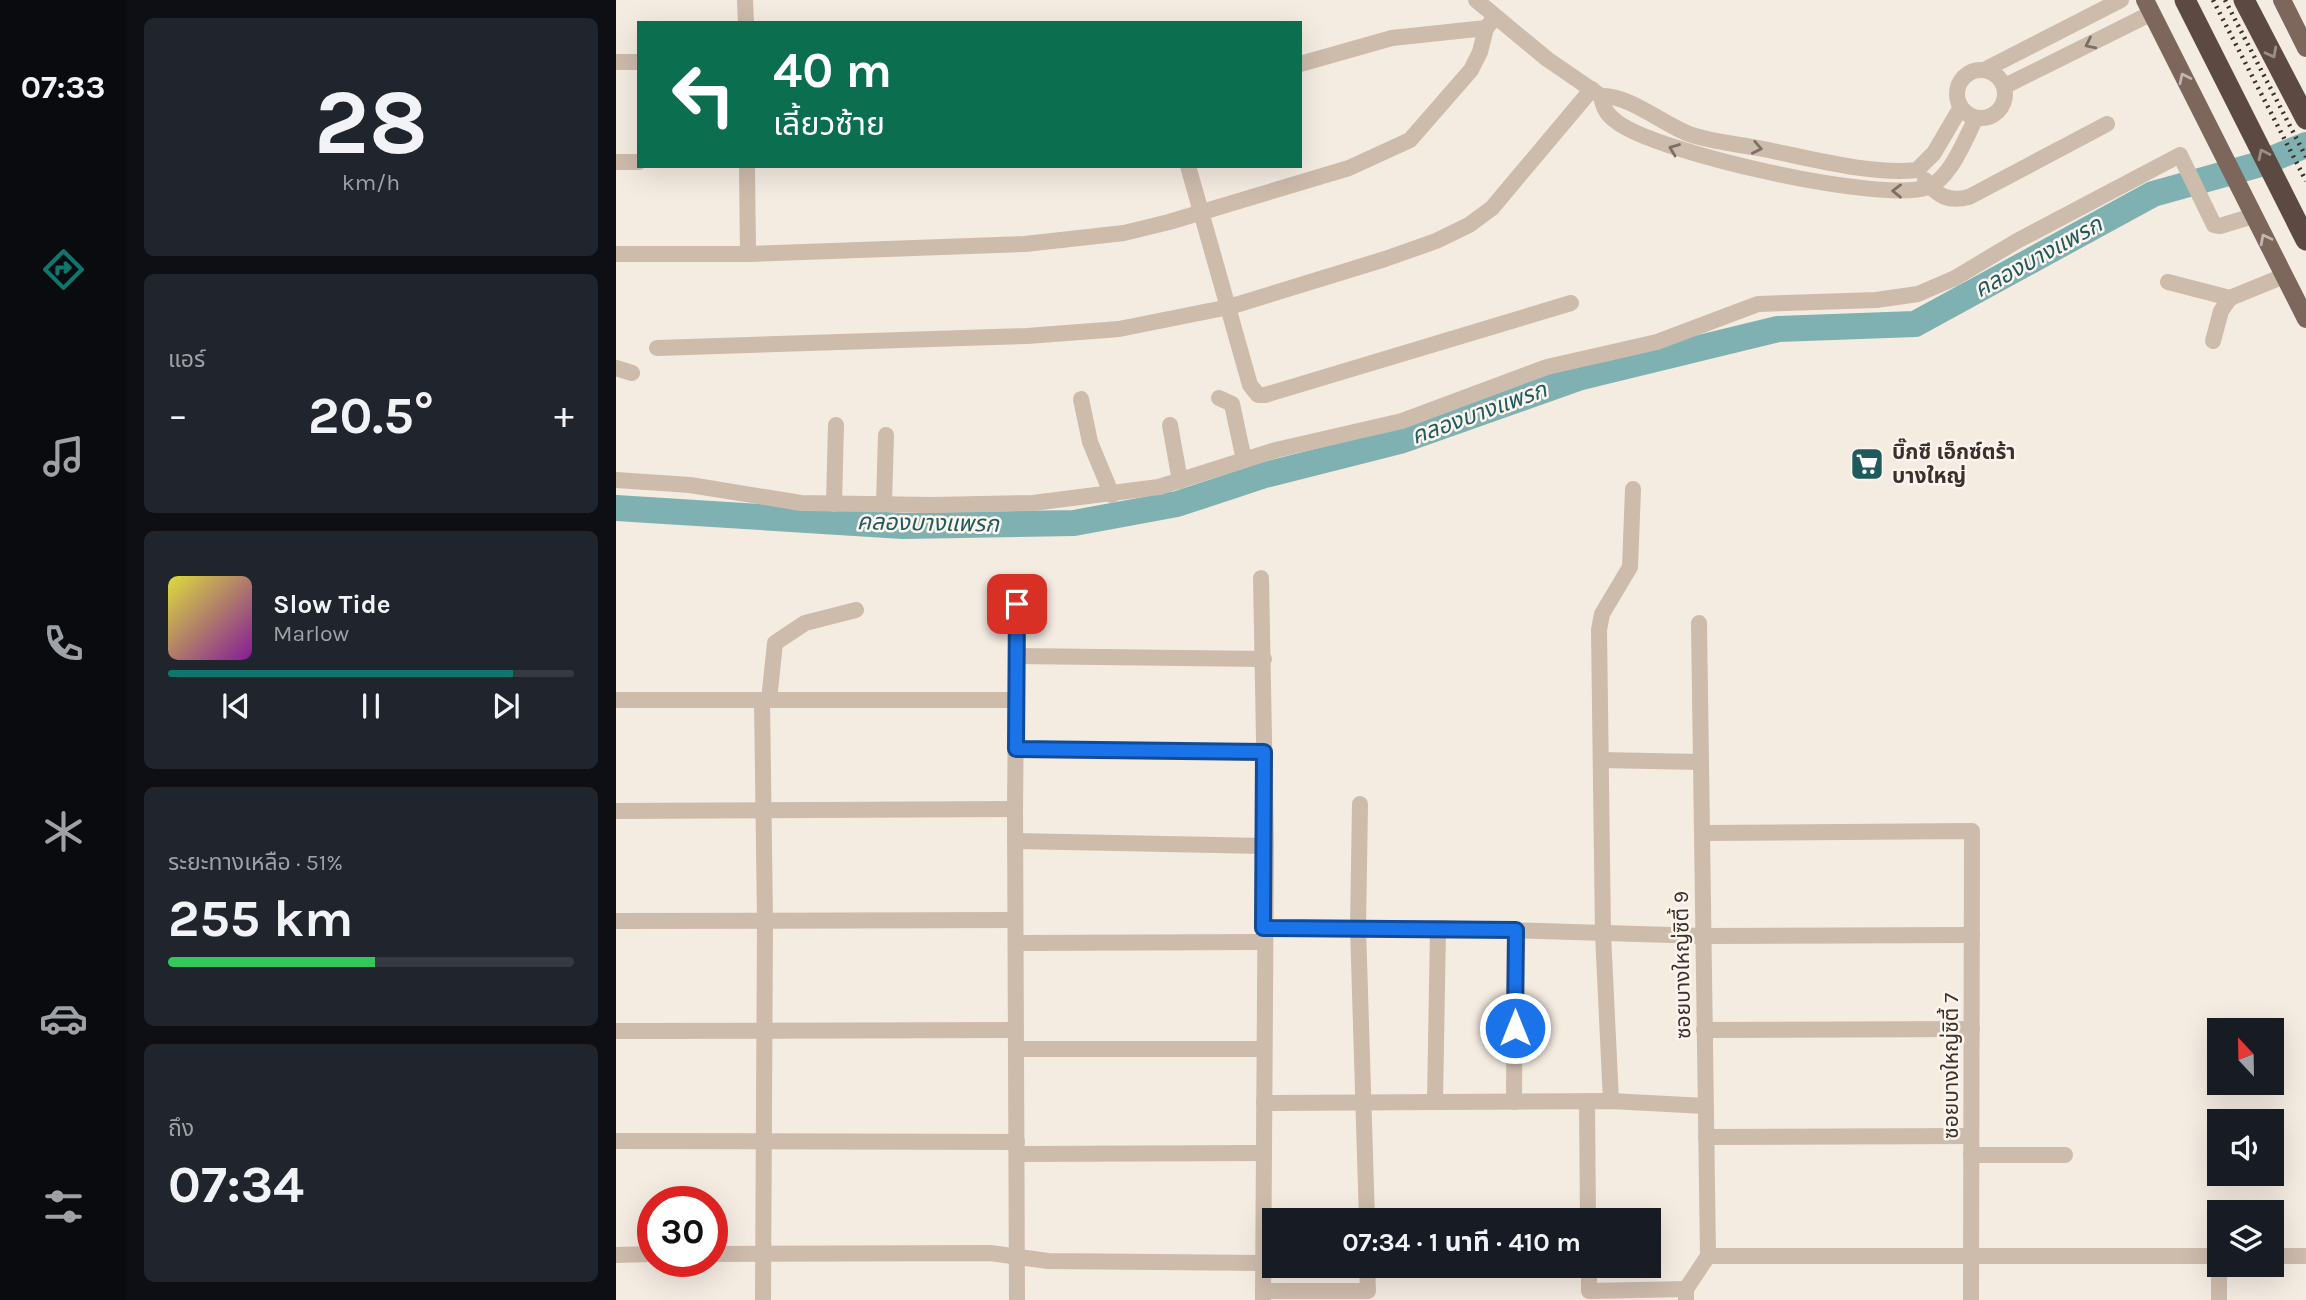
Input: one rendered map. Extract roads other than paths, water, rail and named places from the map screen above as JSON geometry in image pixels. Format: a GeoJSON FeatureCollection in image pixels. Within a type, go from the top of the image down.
{"type":"FeatureCollection","features":[{"type":"Feature","properties":{"kind":"highway"},"geometry":{"type":"LineString","coordinates":[[2185,0],[2306,240]]}},
{"type":"Feature","properties":{"kind":"highway"},"geometry":{"type":"LineString","coordinates":[[2244,0],[2303,112]]}},
{"type":"Feature","properties":{"kind":"main road"},"geometry":{"type":"LineString","coordinates":[[2282,0],[2306,48]]}},
{"type":"Feature","properties":{"kind":"main road"},"geometry":{"type":"LineString","coordinates":[[2148,7],[2306,319]]}},
{"type":"Feature","properties":{"kind":"street"},"geometry":{"type":"LineString","coordinates":[[746,0],[746,21]]}},
{"type":"Feature","properties":{"kind":"street"},"geometry":{"type":"LineString","coordinates":[[1476,0],[1491,22],[1597,92],[1612,95],[1664,124],[1692,135],[1889,170],[1917,170],[1934,153],[1961,107]]}},
{"type":"Feature","properties":{"kind":"street"},"geometry":{"type":"LineString","coordinates":[[1986,69],[1998,75],[2005,86],[2006,98],[2000,110],[1989,117],[1976,118],[1961,107],[1957,89],[1963,77],[1974,70],[1986,69],[2121,0]]}},
{"type":"Feature","properties":{"kind":"street"},"geometry":{"type":"LineString","coordinates":[[2005,86],[2148,7]]}},
{"type":"Feature","properties":{"kind":"street"},"geometry":{"type":"LineString","coordinates":[[1302,63],[1392,38],[1491,22]]}},
{"type":"Feature","properties":{"kind":"street"},"geometry":{"type":"LineString","coordinates":[[616,254],[748,254],[1079,239],[1125,233],[1349,169],[1410,139],[1471,70],[1491,22]]}},
{"type":"Feature","properties":{"kind":"street"},"geometry":{"type":"LineString","coordinates":[[616,62],[637,62]]}},
{"type":"Feature","properties":{"kind":"street"},"geometry":{"type":"LineString","coordinates":[[1597,92],[1606,113],[1618,124],[1684,153],[1725,163],[1896,192],[1930,186],[1941,178],[1976,118]]}},
{"type":"Feature","properties":{"kind":"street"},"geometry":{"type":"LineString","coordinates":[[657,348],[1027,336],[1119,329],[1229,307],[1385,259],[1436,241],[1469,225],[1492,208],[1597,92]]}},
{"type":"Feature","properties":{"kind":"street"},"geometry":{"type":"LineString","coordinates":[[1917,170],[1943,198],[1955,201],[1969,197],[2107,124]]}},
{"type":"Feature","properties":{"kind":"street"},"geometry":{"type":"LineString","coordinates":[[616,480],[691,485],[801,503],[991,506],[1112,495],[1180,481],[1244,460],[1402,421],[1547,367],[1657,342],[1758,304],[1885,299],[1918,294],[1955,278],[2017,241],[2180,155],[2214,225],[2220,226],[2250,209]]}},
{"type":"Feature","properties":{"kind":"street"},"geometry":{"type":"LineString","coordinates":[[616,162],[637,162]]}},
{"type":"Feature","properties":{"kind":"street"},"geometry":{"type":"LineString","coordinates":[[747,168],[748,254]]}},
{"type":"Feature","properties":{"kind":"street"},"geometry":{"type":"LineString","coordinates":[[1189,168],[1250,385],[1258,395],[1265,396],[1571,303]]}},
{"type":"Feature","properties":{"kind":"street"},"geometry":{"type":"LineString","coordinates":[[2213,341],[2221,311],[2230,298],[2284,276]]}},
{"type":"Feature","properties":{"kind":"street"},"geometry":{"type":"LineString","coordinates":[[2168,282],[2230,298]]}},
{"type":"Feature","properties":{"kind":"street"},"geometry":{"type":"LineString","coordinates":[[616,368],[632,373]]}},
{"type":"Feature","properties":{"kind":"street"},"geometry":{"type":"LineString","coordinates":[[1219,398],[1232,404],[1236,412],[1244,460]]}},
{"type":"Feature","properties":{"kind":"street"},"geometry":{"type":"LineString","coordinates":[[1081,399],[1087,433],[1112,495]]}},
{"type":"Feature","properties":{"kind":"street"},"geometry":{"type":"LineString","coordinates":[[834,503],[836,425]]}},
{"type":"Feature","properties":{"kind":"street"},"geometry":{"type":"LineString","coordinates":[[1170,425],[1180,481]]}},
{"type":"Feature","properties":{"kind":"street"},"geometry":{"type":"LineString","coordinates":[[884,504],[886,435]]}},
{"type":"Feature","properties":{"kind":"street"},"geometry":{"type":"LineString","coordinates":[[1612,1101],[1603,934],[1599,630],[1602,614],[1630,567],[1633,489]]}},
{"type":"Feature","properties":{"kind":"street"},"geometry":{"type":"LineString","coordinates":[[1261,578],[1266,846],[1263,935],[1264,1208]]}},
{"type":"Feature","properties":{"kind":"street"},"geometry":{"type":"LineString","coordinates":[[1017,604],[1017,1300]]}},
{"type":"Feature","properties":{"kind":"street"},"geometry":{"type":"LineString","coordinates":[[763,1300],[765,920],[762,810],[766,700],[775,643],[805,623],[856,610]]}},
{"type":"Feature","properties":{"kind":"street","name":"ซอยบางใหญ่ซิตี้ 9"},"geometry":{"type":"LineString","coordinates":[[1699,623],[1707,1256]]}},
{"type":"Feature","properties":{"kind":"street"},"geometry":{"type":"LineString","coordinates":[[1017,656],[1264,659]]}},
{"type":"Feature","properties":{"kind":"street"},"geometry":{"type":"LineString","coordinates":[[616,700],[1016,700]]}},
{"type":"Feature","properties":{"kind":"street"},"geometry":{"type":"LineString","coordinates":[[1016,749],[1264,752]]}},
{"type":"Feature","properties":{"kind":"street"},"geometry":{"type":"LineString","coordinates":[[1601,760],[1700,762]]}},
{"type":"Feature","properties":{"kind":"street"},"geometry":{"type":"LineString","coordinates":[[1360,804],[1359,927],[1367,1208]]}},
{"type":"Feature","properties":{"kind":"street"},"geometry":{"type":"LineString","coordinates":[[616,811],[1015,809]]}},
{"type":"Feature","properties":{"kind":"street","name":"ซอยบางใหญ่ซิตี้ 7"},"geometry":{"type":"LineString","coordinates":[[1702,833],[1972,831],[1971,1300]]}},
{"type":"Feature","properties":{"kind":"street"},"geometry":{"type":"LineString","coordinates":[[1016,841],[1266,846]]}},
{"type":"Feature","properties":{"kind":"street"},"geometry":{"type":"LineString","coordinates":[[616,921],[1015,920]]}},
{"type":"Feature","properties":{"kind":"street"},"geometry":{"type":"LineString","coordinates":[[1016,943],[1263,935],[1359,927],[1703,936],[1972,935]]}},
{"type":"Feature","properties":{"kind":"street"},"geometry":{"type":"LineString","coordinates":[[1435,1102],[1438,928]]}},
{"type":"Feature","properties":{"kind":"street"},"geometry":{"type":"LineString","coordinates":[[1514,1102],[1516,930]]}},
{"type":"Feature","properties":{"kind":"street"},"geometry":{"type":"LineString","coordinates":[[1704,1030],[1972,1029]]}},
{"type":"Feature","properties":{"kind":"street"},"geometry":{"type":"LineString","coordinates":[[616,1031],[1016,1030]]}},
{"type":"Feature","properties":{"kind":"street"},"geometry":{"type":"LineString","coordinates":[[1016,1049],[1264,1049]]}},
{"type":"Feature","properties":{"kind":"street"},"geometry":{"type":"LineString","coordinates":[[1587,1101],[1588,1208]]}},
{"type":"Feature","properties":{"kind":"street"},"geometry":{"type":"LineString","coordinates":[[1264,1102],[1612,1101],[1705,1106]]}},
{"type":"Feature","properties":{"kind":"street"},"geometry":{"type":"LineString","coordinates":[[1706,1136],[1971,1136]]}},
{"type":"Feature","properties":{"kind":"street"},"geometry":{"type":"LineString","coordinates":[[616,1141],[1264,1153]]}},
{"type":"Feature","properties":{"kind":"street"},"geometry":{"type":"LineString","coordinates":[[1971,1155],[2065,1155]]}},
{"type":"Feature","properties":{"kind":"street"},"geometry":{"type":"LineString","coordinates":[[616,1255],[637,1254]]}},
{"type":"Feature","properties":{"kind":"street"},"geometry":{"type":"LineString","coordinates":[[728,1254],[1017,1254],[1048,1261],[1262,1263]]}},
{"type":"Feature","properties":{"kind":"street"},"geometry":{"type":"LineString","coordinates":[[1588,1278],[1589,1291],[1686,1295],[1707,1256],[2207,1256]]}},
{"type":"Feature","properties":{"kind":"street"},"geometry":{"type":"LineString","coordinates":[[2284,1256],[2306,1256]]}},
{"type":"Feature","properties":{"kind":"street"},"geometry":{"type":"LineString","coordinates":[[2219,1277],[2219,1300]]}},
{"type":"Feature","properties":{"kind":"street"},"geometry":{"type":"LineString","coordinates":[[1264,1278],[1263,1296],[1368,1291],[1368,1278]]}},
{"type":"Feature","properties":{"kind":"waterway","name":"คลองบางแพรก"},"geometry":{"type":"LineString","coordinates":[[616,508],[903,526],[1074,523],[1177,504],[1265,475],[1400,441],[1581,377],[1778,329],[1915,324],[2153,194],[2257,165],[2306,145]]}},
{"type":"Feature","properties":{"kind":"railway"},"geometry":{"type":"LineString","coordinates":[[2213,0],[2306,181]]}},
{"type":"Feature","properties":{"kind":"railway"},"geometry":{"type":"LineString","coordinates":[[2225,0],[2306,157]]}},
{"type":"Feature","properties":{"kind":"place","name":"บิ๊กซี เอ็กซ์ตร้า บางใหญ่"},"geometry":{"type":"Point","coordinates":[1867,464]}}]}
